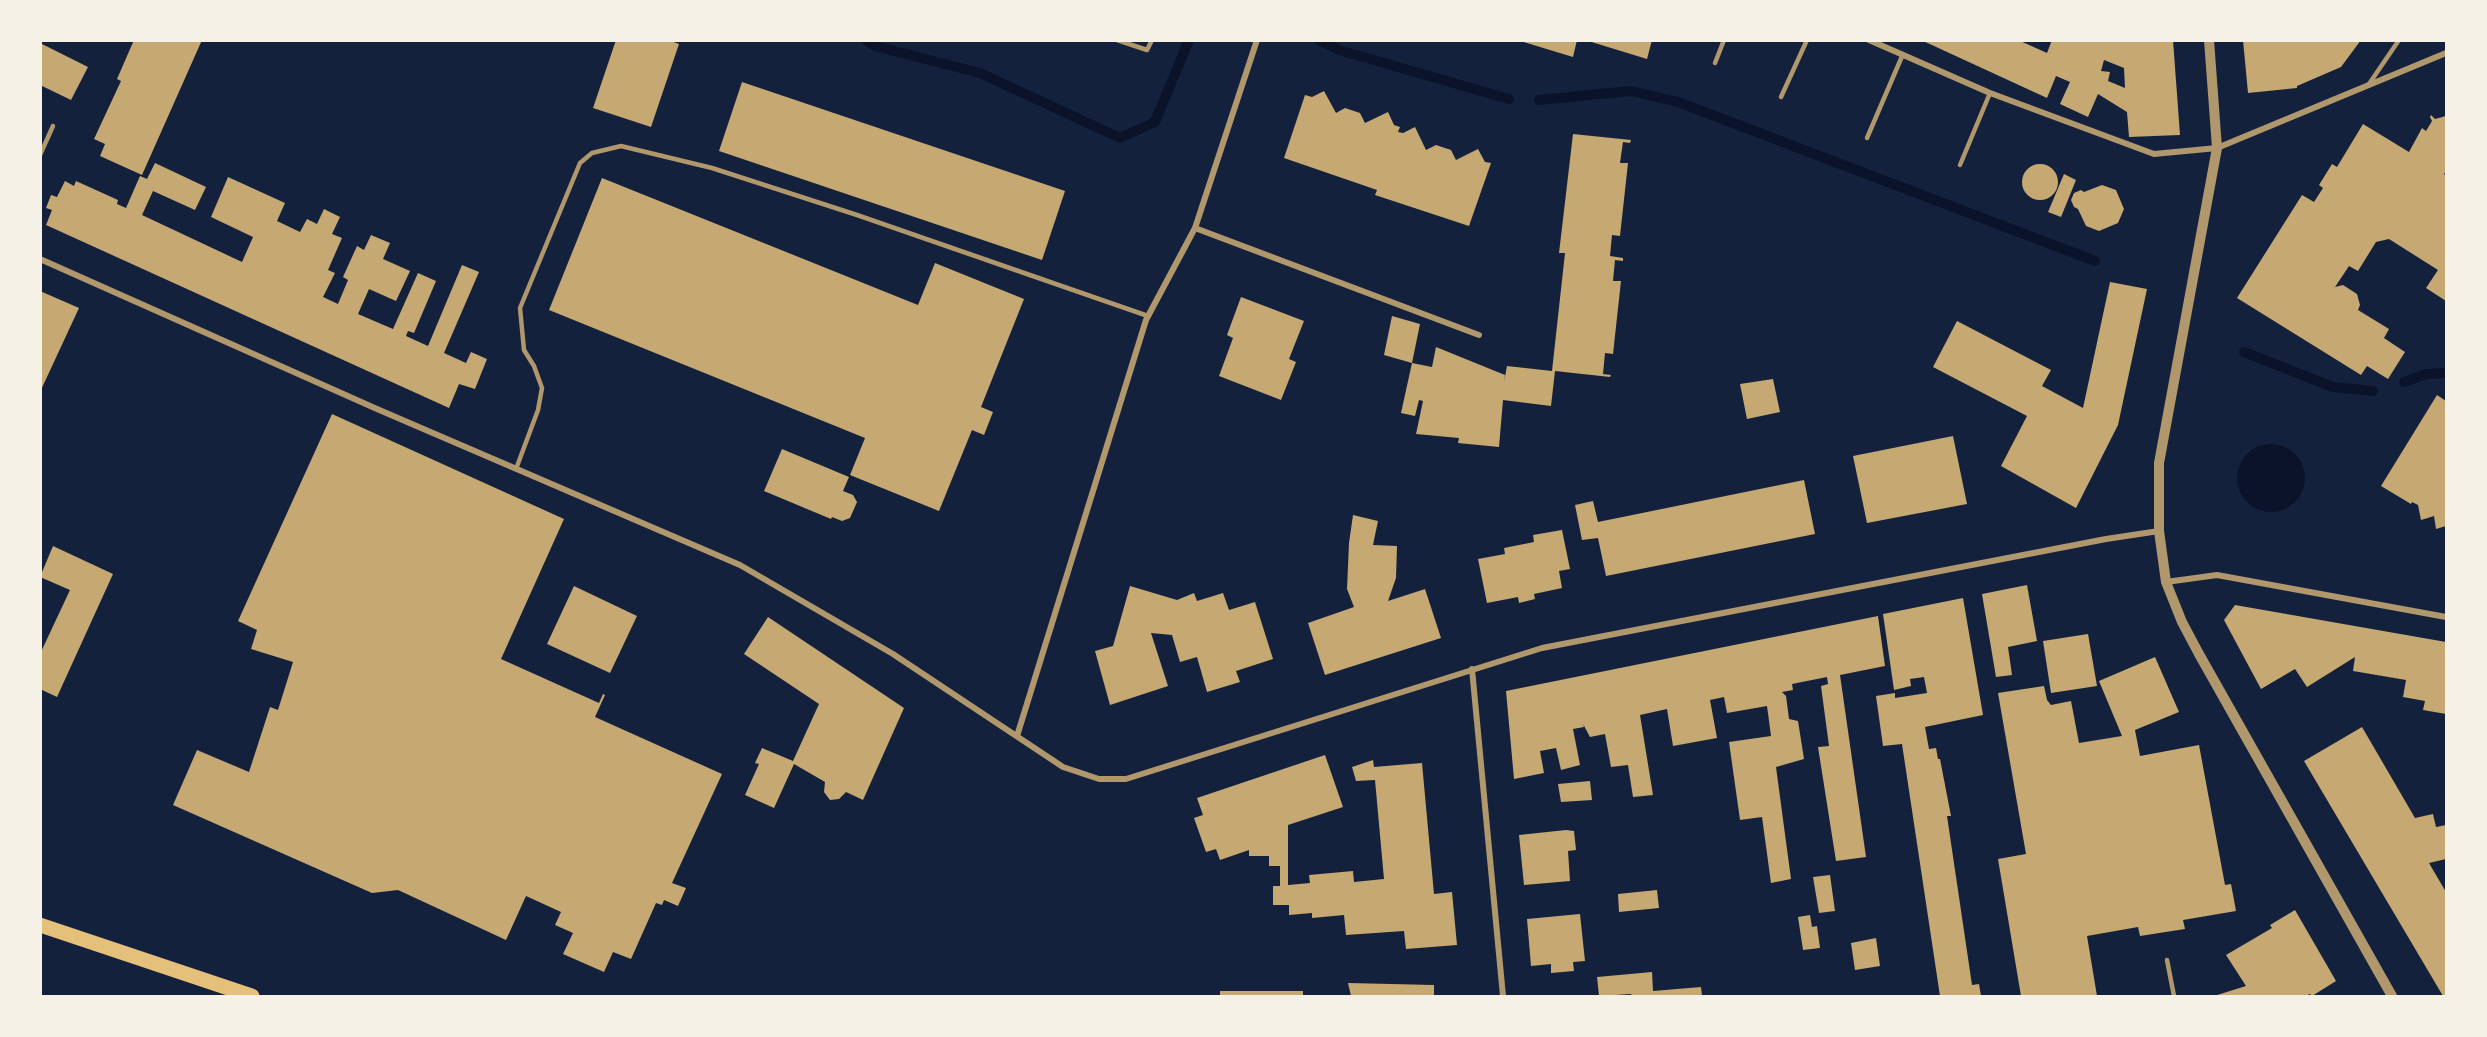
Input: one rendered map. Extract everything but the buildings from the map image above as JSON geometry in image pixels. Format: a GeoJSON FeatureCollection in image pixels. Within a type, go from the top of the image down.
{"type":"FeatureCollection","features":[{"type":"Feature","properties":{"kind":"main road"},"geometry":{"type":"LineString","coordinates":[[40,925],[252,996]]}},
{"type":"Feature","properties":{"kind":"street"},"geometry":{"type":"LineString","coordinates":[[1017,736],[1148,316],[1195,228],[1257,40]]}},
{"type":"Feature","properties":{"kind":"street"},"geometry":{"type":"LineString","coordinates":[[1869,40],[1990,93],[2154,154],[2217,148],[2446,53]]}},
{"type":"Feature","properties":{"kind":"street"},"geometry":{"type":"LineString","coordinates":[[2209,40],[2217,148],[2159,463],[2159,531],[2166,582],[2182,622],[2199,654],[2392,996]]}},
{"type":"Feature","properties":{"kind":"street"},"geometry":{"type":"LineString","coordinates":[[1195,228],[1479,335]]}},
{"type":"Feature","properties":{"kind":"street"},"geometry":{"type":"LineString","coordinates":[[40,259],[740,565],[893,654],[1063,766],[1099,779],[1126,779],[1542,648],[2106,538],[2159,531]]}},
{"type":"Feature","properties":{"kind":"street"},"geometry":{"type":"LineString","coordinates":[[2166,582],[2217,575],[2446,617]]}},
{"type":"Feature","properties":{"kind":"street"},"geometry":{"type":"LineString","coordinates":[[1472,669],[1503,996]]}},
{"type":"Feature","properties":{"kind":"lane"},"geometry":{"type":"LineString","coordinates":[[1117,40],[1147,50],[1152,40]]}},
{"type":"Feature","properties":{"kind":"lane"},"geometry":{"type":"LineString","coordinates":[[1715,63],[1724,40]]}},
{"type":"Feature","properties":{"kind":"lane"},"geometry":{"type":"LineString","coordinates":[[1781,97],[1807,40]]}},
{"type":"Feature","properties":{"kind":"lane"},"geometry":{"type":"LineString","coordinates":[[2367,86],[2399,40]]}},
{"type":"Feature","properties":{"kind":"lane"},"geometry":{"type":"LineString","coordinates":[[1867,138],[1903,54]]}},
{"type":"Feature","properties":{"kind":"lane"},"geometry":{"type":"LineString","coordinates":[[1960,165],[1990,93]]}},
{"type":"Feature","properties":{"kind":"lane"},"geometry":{"type":"LineString","coordinates":[[40,155],[53,126]]}},
{"type":"Feature","properties":{"kind":"lane"},"geometry":{"type":"LineString","coordinates":[[516,469],[538,410],[542,388],[534,366],[524,350],[520,308],[580,163],[592,153],[621,147],[712,168],[857,215],[1148,316]]}},
{"type":"Feature","properties":{"kind":"lane"},"geometry":{"type":"LineString","coordinates":[[2167,960],[2174,996]]}},
{"type":"Feature","properties":{"kind":"water"},"geometry":{"type":"Polygon","coordinates":[[[2278,444],[2290,450],[2299,459],[2305,471],[2303,491],[2295,502],[2278,512],[2264,512],[2247,502],[2239,491],[2237,471],[2247,454],[2258,446],[2278,444]]]}},
{"type":"Feature","properties":{"kind":"waterway"},"geometry":{"type":"LineString","coordinates":[[866,40],[875,46],[980,73],[1120,138],[1155,122],[1189,40]]}},
{"type":"Feature","properties":{"kind":"waterway"},"geometry":{"type":"LineString","coordinates":[[1319,40],[1339,50],[1509,99]]}},
{"type":"Feature","properties":{"kind":"waterway"},"geometry":{"type":"LineString","coordinates":[[1539,100],[1631,91],[1678,102],[2095,261]]}},
{"type":"Feature","properties":{"kind":"waterway"},"geometry":{"type":"LineString","coordinates":[[2244,352],[2333,387],[2373,391]]}},
{"type":"Feature","properties":{"kind":"waterway"},"geometry":{"type":"LineString","coordinates":[[2404,382],[2426,374],[2446,373]]}}]}
